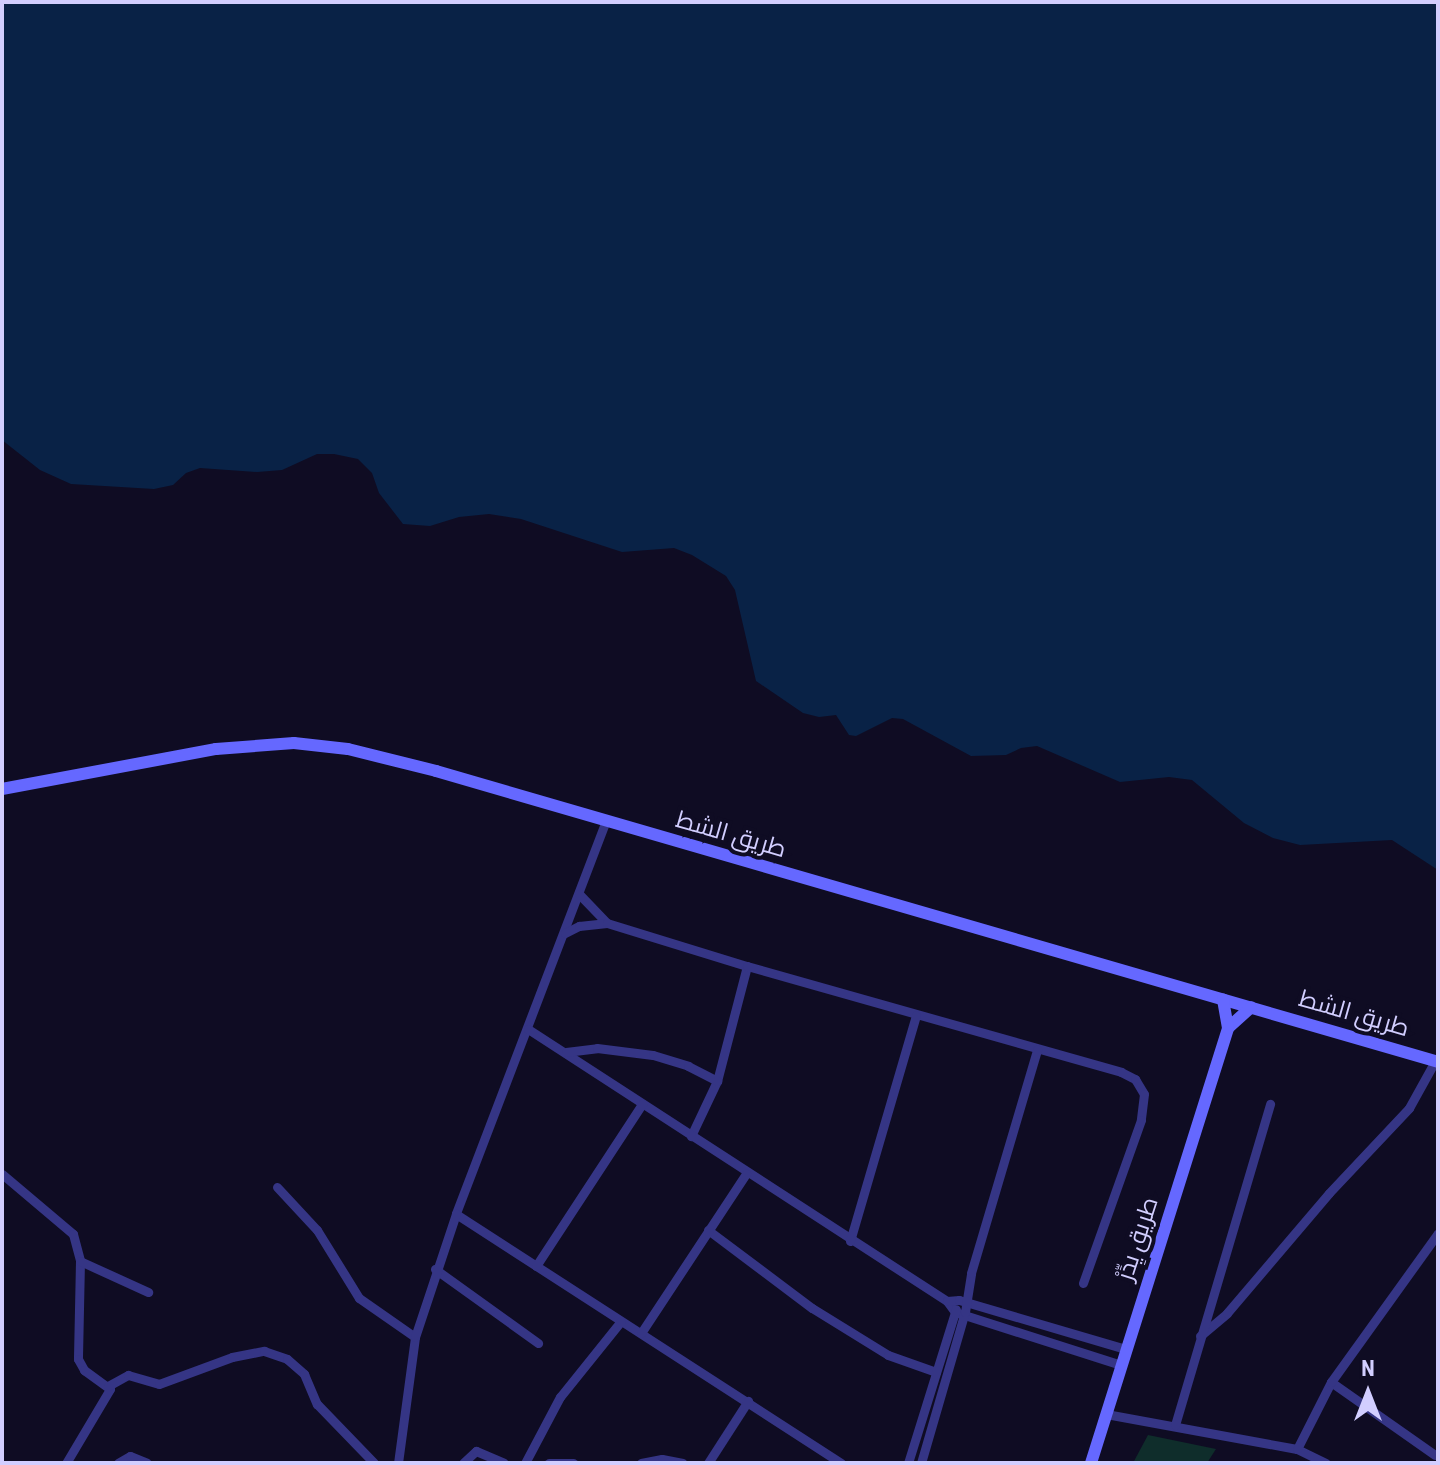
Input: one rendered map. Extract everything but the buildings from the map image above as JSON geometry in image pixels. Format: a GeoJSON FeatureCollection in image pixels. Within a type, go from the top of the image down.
{"type":"FeatureCollection","features":[{"type":"Feature","properties":{"kind":"main road","name":"طريق الشط"},"geometry":{"type":"LineString","coordinates":[[2,789],[216,749],[321,745],[381,756],[1436,1061]]}},
{"type":"Feature","properties":{"kind":"main road","name":"طريق يِدِّرْ"},"geometry":{"type":"LineString","coordinates":[[1091,1463],[1228,1028],[1223,999]]}},
{"type":"Feature","properties":{"kind":"main road","name":"طريق يِدِّرْ"},"geometry":{"type":"LineString","coordinates":[[1228,1028],[1251,1007]]}},
{"type":"Feature","properties":{"kind":"street"},"geometry":{"type":"LineString","coordinates":[[398,1463],[415,1337],[435,1269],[605,823]]}},
{"type":"Feature","properties":{"kind":"street"},"geometry":{"type":"LineString","coordinates":[[579,894],[607,923]]}},
{"type":"Feature","properties":{"kind":"street"},"geometry":{"type":"LineString","coordinates":[[565,933],[579,926],[607,923],[916,1015],[1129,1074],[1144,1094],[1141,1120],[1083,1283]]}},
{"type":"Feature","properties":{"kind":"street"},"geometry":{"type":"LineString","coordinates":[[691,1136],[717,1081],[747,966]]}},
{"type":"Feature","properties":{"kind":"street"},"geometry":{"type":"LineString","coordinates":[[850,1241],[916,1015]]}},
{"type":"Feature","properties":{"kind":"street"},"geometry":{"type":"LineString","coordinates":[[528,1029],[746,1174],[947,1301],[960,1314],[1121,1365]]}},
{"type":"Feature","properties":{"kind":"street"},"geometry":{"type":"LineString","coordinates":[[566,1052],[597,1048],[653,1055],[688,1066],[717,1081]]}},
{"type":"Feature","properties":{"kind":"street"},"geometry":{"type":"LineString","coordinates":[[921,1463],[964,1299],[1037,1050]]}},
{"type":"Feature","properties":{"kind":"street"},"geometry":{"type":"LineString","coordinates":[[1200,1336],[1227,1313],[1329,1193],[1409,1108],[1436,1061]]}},
{"type":"Feature","properties":{"kind":"street"},"geometry":{"type":"LineString","coordinates":[[536,1266],[642,1104]]}},
{"type":"Feature","properties":{"kind":"street"},"geometry":{"type":"LineString","coordinates":[[1175,1425],[1270,1104]]}},
{"type":"Feature","properties":{"kind":"street"},"geometry":{"type":"LineString","coordinates":[[2,1174],[73,1234],[80,1261],[78,1359],[84,1370],[108,1386],[110,1391],[66,1463]]}},
{"type":"Feature","properties":{"kind":"street"},"geometry":{"type":"LineString","coordinates":[[641,1333],[746,1174]]}},
{"type":"Feature","properties":{"kind":"street"},"geometry":{"type":"LineString","coordinates":[[277,1187],[317,1230],[359,1298],[415,1337]]}},
{"type":"Feature","properties":{"kind":"street"},"geometry":{"type":"LineString","coordinates":[[456,1214],[841,1463]]}},
{"type":"Feature","properties":{"kind":"street"},"geometry":{"type":"LineString","coordinates":[[708,1230],[812,1308],[888,1355],[936,1372]]}},
{"type":"Feature","properties":{"kind":"street"},"geometry":{"type":"LineString","coordinates":[[1297,1449],[1331,1382],[1438,1233]]}},
{"type":"Feature","properties":{"kind":"street"},"geometry":{"type":"LineString","coordinates":[[80,1261],[148,1292]]}},
{"type":"Feature","properties":{"kind":"street"},"geometry":{"type":"LineString","coordinates":[[435,1269],[538,1343]]}},
{"type":"Feature","properties":{"kind":"street"},"geometry":{"type":"LineString","coordinates":[[947,1301],[964,1299],[1126,1349]]}},
{"type":"Feature","properties":{"kind":"street"},"geometry":{"type":"LineString","coordinates":[[908,1463],[936,1372],[960,1314]]}},
{"type":"Feature","properties":{"kind":"street"},"geometry":{"type":"LineString","coordinates":[[525,1463],[560,1397],[621,1321]]}},
{"type":"Feature","properties":{"kind":"street"},"geometry":{"type":"LineString","coordinates":[[108,1386],[128,1375],[159,1384],[232,1357],[264,1351],[287,1359],[304,1374],[317,1404],[374,1463]]}},
{"type":"Feature","properties":{"kind":"street"},"geometry":{"type":"LineString","coordinates":[[1331,1382],[1435,1455]]}},
{"type":"Feature","properties":{"kind":"street"},"geometry":{"type":"LineString","coordinates":[[708,1463],[748,1401]]}},
{"type":"Feature","properties":{"kind":"street"},"geometry":{"type":"LineString","coordinates":[[1106,1414],[1297,1449],[1326,1463]]}},
{"type":"Feature","properties":{"kind":"street"},"geometry":{"type":"LineString","coordinates":[[463,1463],[481,1451],[504,1463]]}},
{"type":"Feature","properties":{"kind":"street"},"geometry":{"type":"LineString","coordinates":[[118,1463],[130,1456],[147,1463]]}},
{"type":"Feature","properties":{"kind":"street"},"geometry":{"type":"LineString","coordinates":[[641,1463],[662,1459],[683,1463]]}},
{"type":"Feature","properties":{"kind":"street"},"geometry":{"type":"LineString","coordinates":[[549,1463],[573,1463]]}},
{"type":"Feature","properties":{"kind":"green space"},"geometry":{"type":"Polygon","coordinates":[[[1148,1435],[1216,1449],[1207,1463],[1133,1463],[1148,1435]]]}},
{"type":"Feature","properties":{"kind":"water"},"geometry":{"type":"Polygon","coordinates":[[[2,2],[1438,2],[1438,870],[1392,840],[1300,845],[1273,838],[1244,823],[1192,780],[1169,777],[1120,782],[1037,746],[1021,748],[1006,755],[971,756],[903,719],[892,718],[856,736],[849,735],[836,715],[819,717],[803,713],[756,681],[735,590],[726,576],[674,548],[622,552],[521,519],[489,514],[459,517],[430,526],[403,524],[379,493],[372,473],[358,459],[334,454],[317,454],[282,470],[257,472],[200,468],[186,473],[173,485],[154,489],[71,484],[40,470],[2,440],[2,2]]]}}]}
